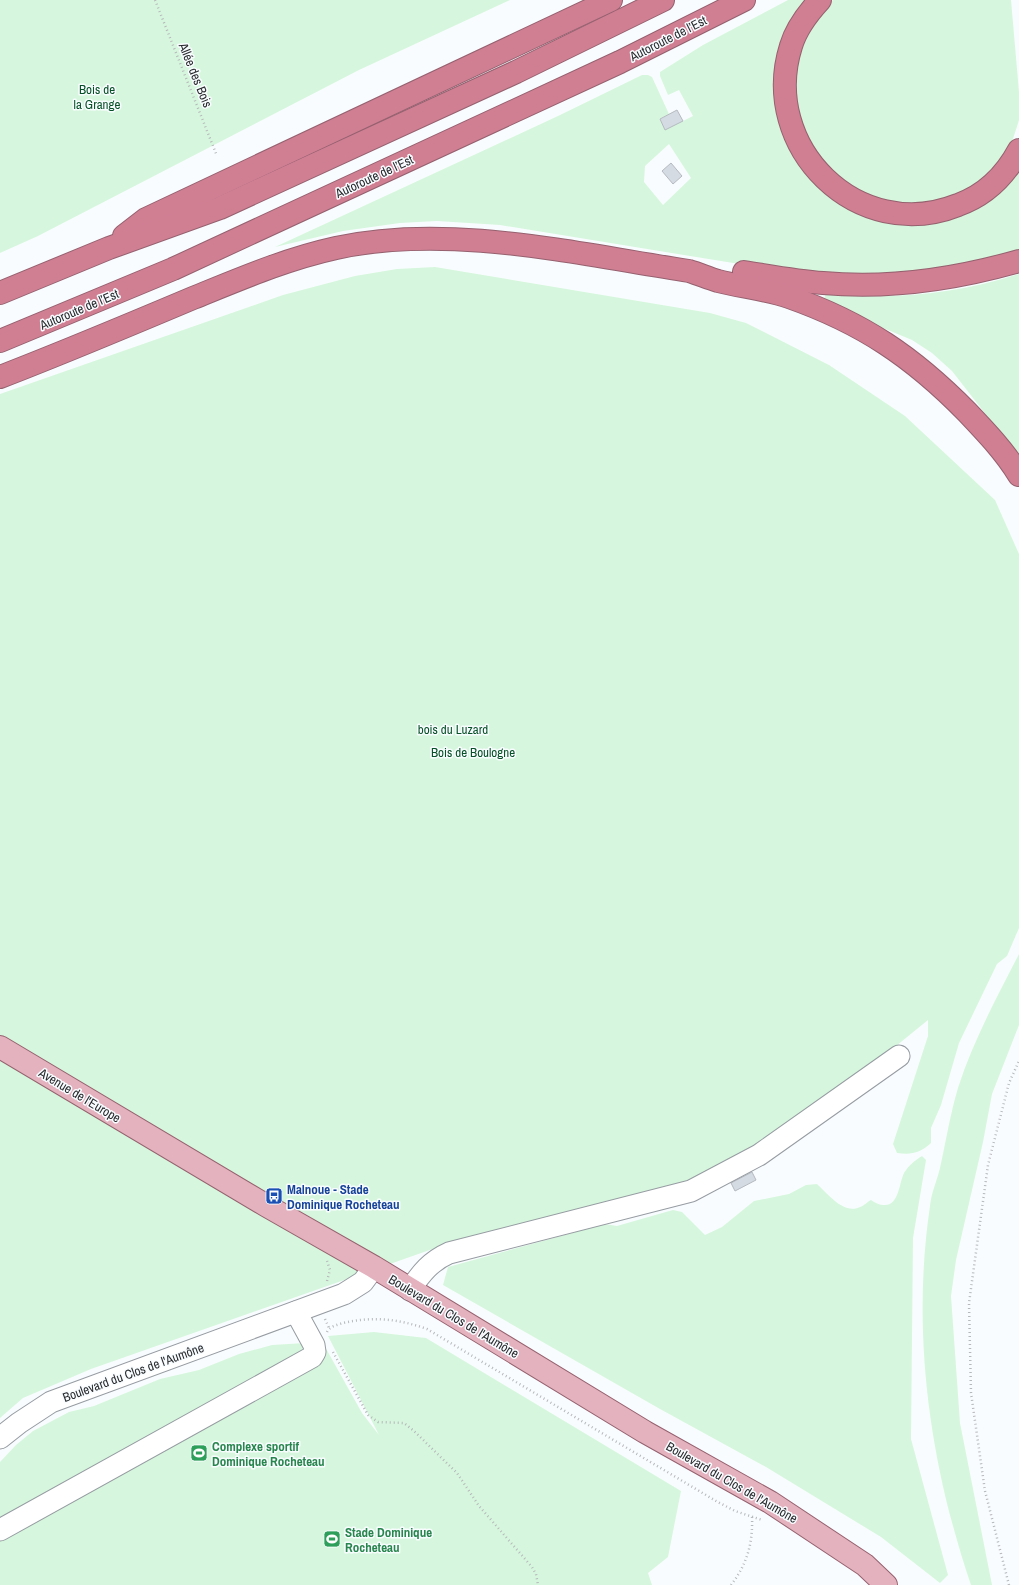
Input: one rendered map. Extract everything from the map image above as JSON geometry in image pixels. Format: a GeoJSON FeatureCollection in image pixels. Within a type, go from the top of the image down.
{"type":"FeatureCollection","features":[{"type":"Feature","properties":{"kind":"highway"},"geometry":{"type":"LineString","coordinates":[[514,46],[536,23],[583,0]]}},
{"type":"Feature","properties":{"kind":"highway"},"geometry":{"type":"LineString","coordinates":[[109,248],[146,219],[611,0]]}},
{"type":"Feature","properties":{"kind":"highway"},"geometry":{"type":"LineString","coordinates":[[0,293],[109,248],[240,199],[516,72],[663,0]]}},
{"type":"Feature","properties":{"kind":"highway","name":"Autoroute de l’Est"},"geometry":{"type":"LineString","coordinates":[[0,341],[173,269],[620,62],[744,0]]}},
{"type":"Feature","properties":{"kind":"highway"},"geometry":{"type":"LineString","coordinates":[[820,0],[801,25],[791,45],[786,65],[785,86],[794,129],[802,150],[814,168],[843,194],[866,206],[899,214],[921,214],[945,211],[968,201],[989,189],[1003,175],[1019,150]]}},
{"type":"Feature","properties":{"kind":"highway"},"geometry":{"type":"LineString","coordinates":[[0,377],[242,278],[294,259],[337,247],[401,240],[440,238],[491,241],[689,271],[718,281],[788,297],[860,327],[888,344],[933,378],[958,402],[1000,449],[1019,476]]}},
{"type":"Feature","properties":{"kind":"highway"},"geometry":{"type":"LineString","coordinates":[[689,271],[718,268],[817,283],[881,284],[946,278],[1019,261]]}},
{"type":"Feature","properties":{"kind":"main road","name":"Avenue de l'Europe"},"geometry":{"type":"LineString","coordinates":[[0,1047],[374,1267]]}},
{"type":"Feature","properties":{"kind":"main road","name":"Boulevard du Clos de l'Aumône"},"geometry":{"type":"LineString","coordinates":[[374,1267],[645,1432],[770,1502],[865,1564],[886,1585]]}},
{"type":"Feature","properties":{"kind":"street"},"geometry":{"type":"LineString","coordinates":[[410,1290],[422,1272],[436,1259],[449,1253],[691,1191],[759,1156],[899,1056]]}},
{"type":"Feature","properties":{"kind":"street","name":"Boulevard du Clos de l'Aumône"},"geometry":{"type":"LineString","coordinates":[[0,1438],[19,1422],[50,1402],[296,1312],[355,1288],[363,1282],[374,1267]]}},
{"type":"Feature","properties":{"kind":"street"},"geometry":{"type":"LineString","coordinates":[[0,1530],[312,1357],[315,1352],[314,1345],[296,1312]]}},
{"type":"Feature","properties":{"kind":"path","name":"Allée des Bois"},"geometry":{"type":"LineString","coordinates":[[155,0],[217,156]]}},
{"type":"Feature","properties":{"kind":"path"},"geometry":{"type":"LineString","coordinates":[[1009,1585],[986,1491],[971,1393],[968,1303],[988,1165],[1009,1083],[1019,1061]]}},
{"type":"Feature","properties":{"kind":"path"},"geometry":{"type":"LineString","coordinates":[[325,1335],[329,1328],[338,1325],[374,1319],[398,1320],[427,1329],[716,1501],[735,1511],[764,1521]]}},
{"type":"Feature","properties":{"kind":"path"},"geometry":{"type":"LineString","coordinates":[[330,1346],[368,1415],[378,1422],[404,1424],[414,1431],[457,1474],[479,1506],[532,1567],[536,1574],[538,1585]]}},
{"type":"Feature","properties":{"kind":"path"},"geometry":{"type":"LineString","coordinates":[[732,1585],[750,1550],[752,1537],[752,1516]]}},
{"type":"Feature","properties":{"kind":"green space","name":"Bois de la Grange"},"geometry":{"type":"Polygon","coordinates":[[[0,0],[510,0],[359,70],[38,236],[0,253],[0,0]]]}},
{"type":"Feature","properties":{"kind":"green space"},"geometry":{"type":"Polygon","coordinates":[[[788,0],[810,0],[788,36],[801,164],[928,222],[956,217],[1000,192],[1019,171],[1019,252],[969,266],[880,276],[788,272],[500,225],[437,221],[400,223],[343,231],[275,247],[558,116],[642,75],[652,77],[669,114],[660,119],[665,130],[693,116],[679,90],[668,95],[660,76],[660,72],[703,45],[788,0]],[[669,144],[645,166],[644,182],[663,205],[691,178],[669,144]]]}},
{"type":"Feature","properties":{"kind":"green space"},"geometry":{"type":"Polygon","coordinates":[[[833,0],[1011,0],[1019,92],[1019,120],[1011,145],[988,175],[960,196],[911,206],[867,196],[823,164],[801,125],[794,86],[800,51],[817,19],[833,0]]]}},
{"type":"Feature","properties":{"kind":"green space","name":"bois du Luzard"},"geometry":{"type":"Polygon","coordinates":[[[435,267],[710,313],[746,323],[829,365],[905,416],[995,500],[1019,554],[1019,928],[1007,956],[997,964],[959,1043],[941,1105],[931,1128],[931,1143],[919,1151],[907,1154],[897,1153],[893,1144],[928,1036],[928,1020],[810,1116],[706,1182],[444,1245],[91,1369],[23,1398],[0,1418],[0,394],[283,295],[355,276],[397,269],[435,267]]]}},
{"type":"Feature","properties":{"kind":"green space"},"geometry":{"type":"Polygon","coordinates":[[[1019,274],[1019,457],[952,371],[932,353],[912,340],[871,323],[824,299],[826,293],[899,296],[948,291],[972,287],[1019,274]]]}},
{"type":"Feature","properties":{"kind":"green space"},"geometry":{"type":"Polygon","coordinates":[[[1019,954],[1019,1025],[992,1094],[983,1142],[956,1260],[951,1296],[960,1423],[992,1585],[971,1585],[945,1493],[935,1446],[928,1398],[924,1350],[923,1302],[925,1254],[931,1201],[958,1088],[978,1036],[1019,954]]]}},
{"type":"Feature","properties":{"kind":"green space"},"geometry":{"type":"Polygon","coordinates":[[[922,1156],[926,1160],[913,1238],[911,1439],[948,1575],[940,1583],[881,1537],[766,1467],[660,1409],[443,1285],[448,1267],[605,1224],[617,1226],[673,1210],[682,1212],[705,1235],[722,1227],[754,1201],[789,1194],[806,1185],[817,1184],[831,1198],[842,1206],[848,1208],[854,1209],[871,1200],[883,1205],[888,1205],[898,1194],[902,1177],[906,1170],[912,1163],[922,1156]]]}},
{"type":"Feature","properties":{"kind":"green space","name":"Complexe sportif Dominique Rocheteau"},"geometry":{"type":"Polygon","coordinates":[[[374,1332],[426,1338],[681,1491],[668,1557],[648,1573],[652,1585],[0,1585],[0,1462],[16,1445],[33,1431],[69,1412],[94,1406],[160,1379],[199,1370],[239,1354],[272,1345],[305,1343],[319,1336],[362,1413],[379,1435],[328,1336],[374,1332]]]}},
{"type":"Feature","properties":{"kind":"building"},"geometry":{"type":"Polygon","coordinates":[[[677,110],[683,121],[665,130],[660,119],[677,110]]]}},
{"type":"Feature","properties":{"kind":"building"},"geometry":{"type":"Polygon","coordinates":[[[671,163],[682,176],[673,184],[662,171],[671,163]]]}},
{"type":"Feature","properties":{"kind":"building"},"geometry":{"type":"Polygon","coordinates":[[[752,1172],[756,1180],[735,1191],[731,1183],[752,1172]]]}},
{"type":"Feature","properties":{"kind":"place","name":"Malnoue - Stade Dominique Rocheteau"},"geometry":{"type":"Point","coordinates":[274,1196]}},
{"type":"Feature","properties":{"kind":"place","name":"Complexe sportif Dominique Rocheteau"},"geometry":{"type":"Point","coordinates":[199,1453]}},
{"type":"Feature","properties":{"kind":"place","name":"Stade Dominique Rocheteau"},"geometry":{"type":"Point","coordinates":[332,1539]}},
{"type":"Feature","properties":{"kind":"park label","name":"Bois de Boulogne"},"geometry":{"type":"Point","coordinates":[473,752]}}]}
